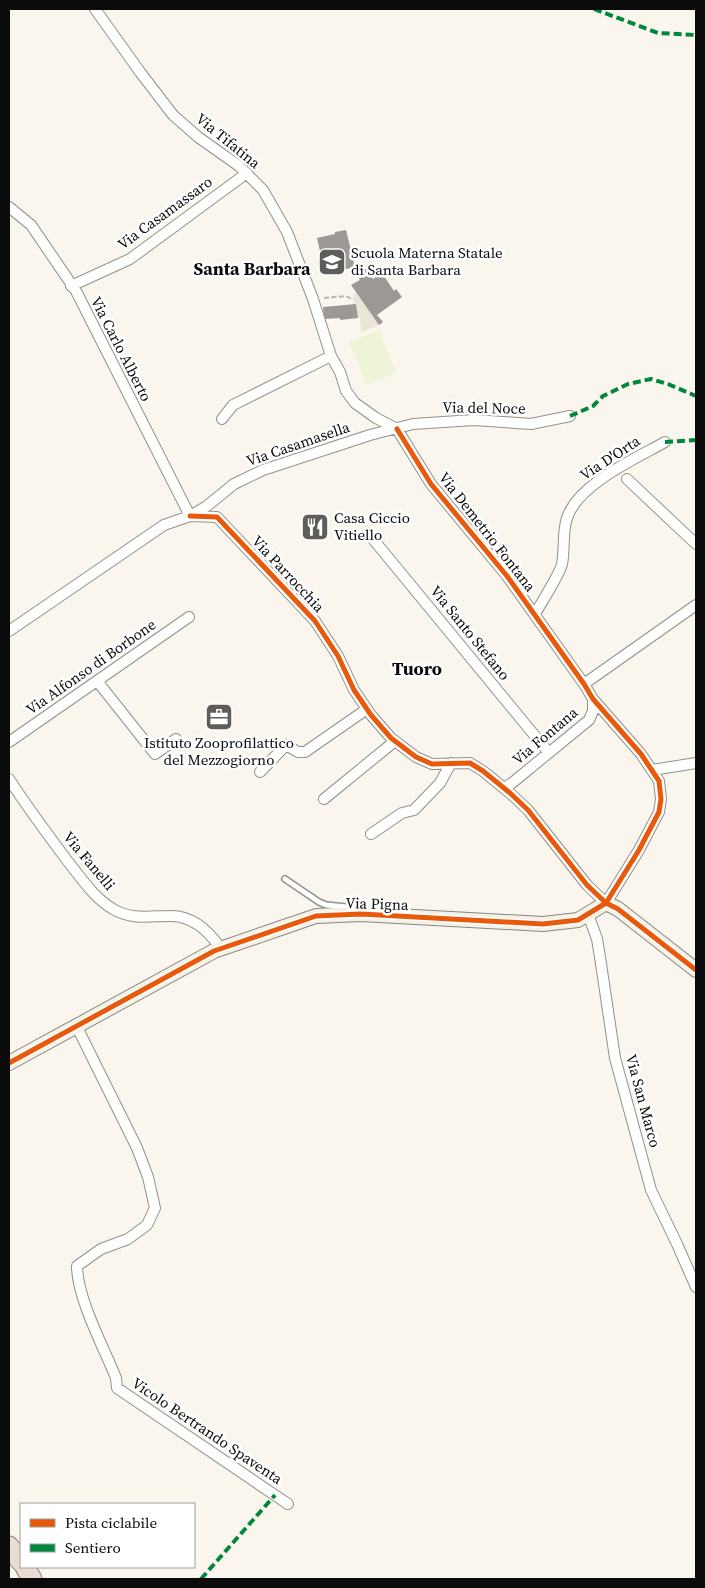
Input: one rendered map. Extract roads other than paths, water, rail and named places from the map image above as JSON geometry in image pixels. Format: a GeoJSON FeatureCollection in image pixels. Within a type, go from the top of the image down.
{"type":"FeatureCollection","features":[{"type":"Feature","properties":{"kind":"highway"},"geometry":{"type":"LineString","coordinates":[[9,1546],[20,1561]]}},
{"type":"Feature","properties":{"kind":"highway"},"geometry":{"type":"LineString","coordinates":[[26,1568],[32,1579]]}},
{"type":"Feature","properties":{"kind":"street","name":"Via Tifatina"},"geometry":{"type":"LineString","coordinates":[[95,9],[173,114],[198,137],[247,173],[263,190],[287,232],[313,299],[331,356],[340,372],[346,391],[355,403],[376,418],[397,429]]}},
{"type":"Feature","properties":{"kind":"street","name":"Via Casamassaro"},"geometry":{"type":"LineString","coordinates":[[71,286],[130,260],[247,173]]}},
{"type":"Feature","properties":{"kind":"street","name":"Via Carlo Alberto"},"geometry":{"type":"LineString","coordinates":[[9,207],[30,225],[76,291],[190,516]]}},
{"type":"Feature","properties":{"kind":"street"},"geometry":{"type":"LineString","coordinates":[[222,419],[233,405],[331,356]]}},
{"type":"Feature","properties":{"kind":"street","name":"Via del Noce"},"geometry":{"type":"LineString","coordinates":[[397,429],[413,424],[474,420],[531,424],[570,416]]}},
{"type":"Feature","properties":{"kind":"street","name":"Via Casamasella"},"geometry":{"type":"LineString","coordinates":[[190,516],[234,484],[263,470],[370,435],[397,429]]}},
{"type":"Feature","properties":{"kind":"street","name":"Via Demetrio Fontana"},"geometry":{"type":"LineString","coordinates":[[397,429],[432,484],[507,576],[535,614],[584,684],[592,700],[641,754],[659,781],[661,799],[659,812],[639,850],[606,903]]}},
{"type":"Feature","properties":{"kind":"street","name":"Via D'Orta"},"geometry":{"type":"LineString","coordinates":[[535,614],[562,565],[563,537],[567,517],[579,498],[600,480],[665,442]]}},
{"type":"Feature","properties":{"kind":"street"},"geometry":{"type":"LineString","coordinates":[[628,479],[696,544]]}},
{"type":"Feature","properties":{"kind":"street"},"geometry":{"type":"LineString","coordinates":[[9,631],[164,525],[190,516]]}},
{"type":"Feature","properties":{"kind":"street","name":"Via Parrocchia"},"geometry":{"type":"LineString","coordinates":[[190,516],[217,517],[315,621],[338,656],[354,690],[367,709],[395,741],[416,757],[432,764],[470,763],[504,788],[528,810],[587,884],[606,903]]}},
{"type":"Feature","properties":{"kind":"street","name":"Via Santo Stefano"},"geometry":{"type":"LineString","coordinates":[[368,533],[549,753]]}},
{"type":"Feature","properties":{"kind":"street"},"geometry":{"type":"LineString","coordinates":[[584,684],[696,604]]}},
{"type":"Feature","properties":{"kind":"street","name":"Via Alfonso di Borbone"},"geometry":{"type":"LineString","coordinates":[[9,742],[189,617]]}},
{"type":"Feature","properties":{"kind":"street"},"geometry":{"type":"LineString","coordinates":[[97,681],[154,754],[176,739]]}},
{"type":"Feature","properties":{"kind":"street","name":"Via Fontana"},"geometry":{"type":"LineString","coordinates":[[504,788],[589,720],[594,711],[592,700]]}},
{"type":"Feature","properties":{"kind":"street"},"geometry":{"type":"LineString","coordinates":[[260,772],[286,745],[298,752],[305,752],[367,709]]}},
{"type":"Feature","properties":{"kind":"street"},"geometry":{"type":"LineString","coordinates":[[324,799],[395,741]]}},
{"type":"Feature","properties":{"kind":"street"},"geometry":{"type":"LineString","coordinates":[[371,834],[402,813],[414,810],[440,783],[451,763]]}},
{"type":"Feature","properties":{"kind":"street"},"geometry":{"type":"LineString","coordinates":[[652,770],[696,763]]}},
{"type":"Feature","properties":{"kind":"street","name":"Via Fanelli"},"geometry":{"type":"LineString","coordinates":[[9,779],[56,847],[100,900],[113,910],[128,916],[140,918],[169,916],[184,918],[197,924],[212,936],[221,949]]}},
{"type":"Feature","properties":{"kind":"street"},"geometry":{"type":"LineString","coordinates":[[606,903],[618,909],[695,967]]}},
{"type":"Feature","properties":{"kind":"street","name":"Via Pigna"},"geometry":{"type":"LineString","coordinates":[[9,1063],[76,1025],[221,949],[316,916],[361,914],[543,924],[578,920],[606,903]]}},
{"type":"Feature","properties":{"kind":"street","name":"Via San Marco"},"geometry":{"type":"LineString","coordinates":[[588,914],[597,939],[615,1058],[651,1190],[696,1288]]}},
{"type":"Feature","properties":{"kind":"street","name":"Vicolo Bertrando Spaventa"},"geometry":{"type":"LineString","coordinates":[[76,1025],[137,1148],[148,1177],[154,1208],[147,1225],[128,1239],[102,1249],[77,1266],[77,1277],[89,1313],[116,1378],[117,1388],[288,1504]]}},
{"type":"Feature","properties":{"kind":"lane"},"geometry":{"type":"LineString","coordinates":[[285,879],[326,905],[405,912],[431,918]]}},
{"type":"Feature","properties":{"kind":"place","name":"Scuola Materna Statale di Santa Barbara"},"geometry":{"type":"Point","coordinates":[332,262]}},
{"type":"Feature","properties":{"kind":"place","name":"Casa Ciccio Vitiello"},"geometry":{"type":"Point","coordinates":[315,527]}},
{"type":"Feature","properties":{"kind":"place","name":"Istituto Zooprofilattico del Mezzogiorno"},"geometry":{"type":"Point","coordinates":[219,717]}},
{"type":"Feature","properties":{"kind":"district","name":"Santa Barbara"},"geometry":{"type":"Point","coordinates":[252,269]}},
{"type":"Feature","properties":{"kind":"district","name":"Tuoro"},"geometry":{"type":"Point","coordinates":[417,669]}}]}
